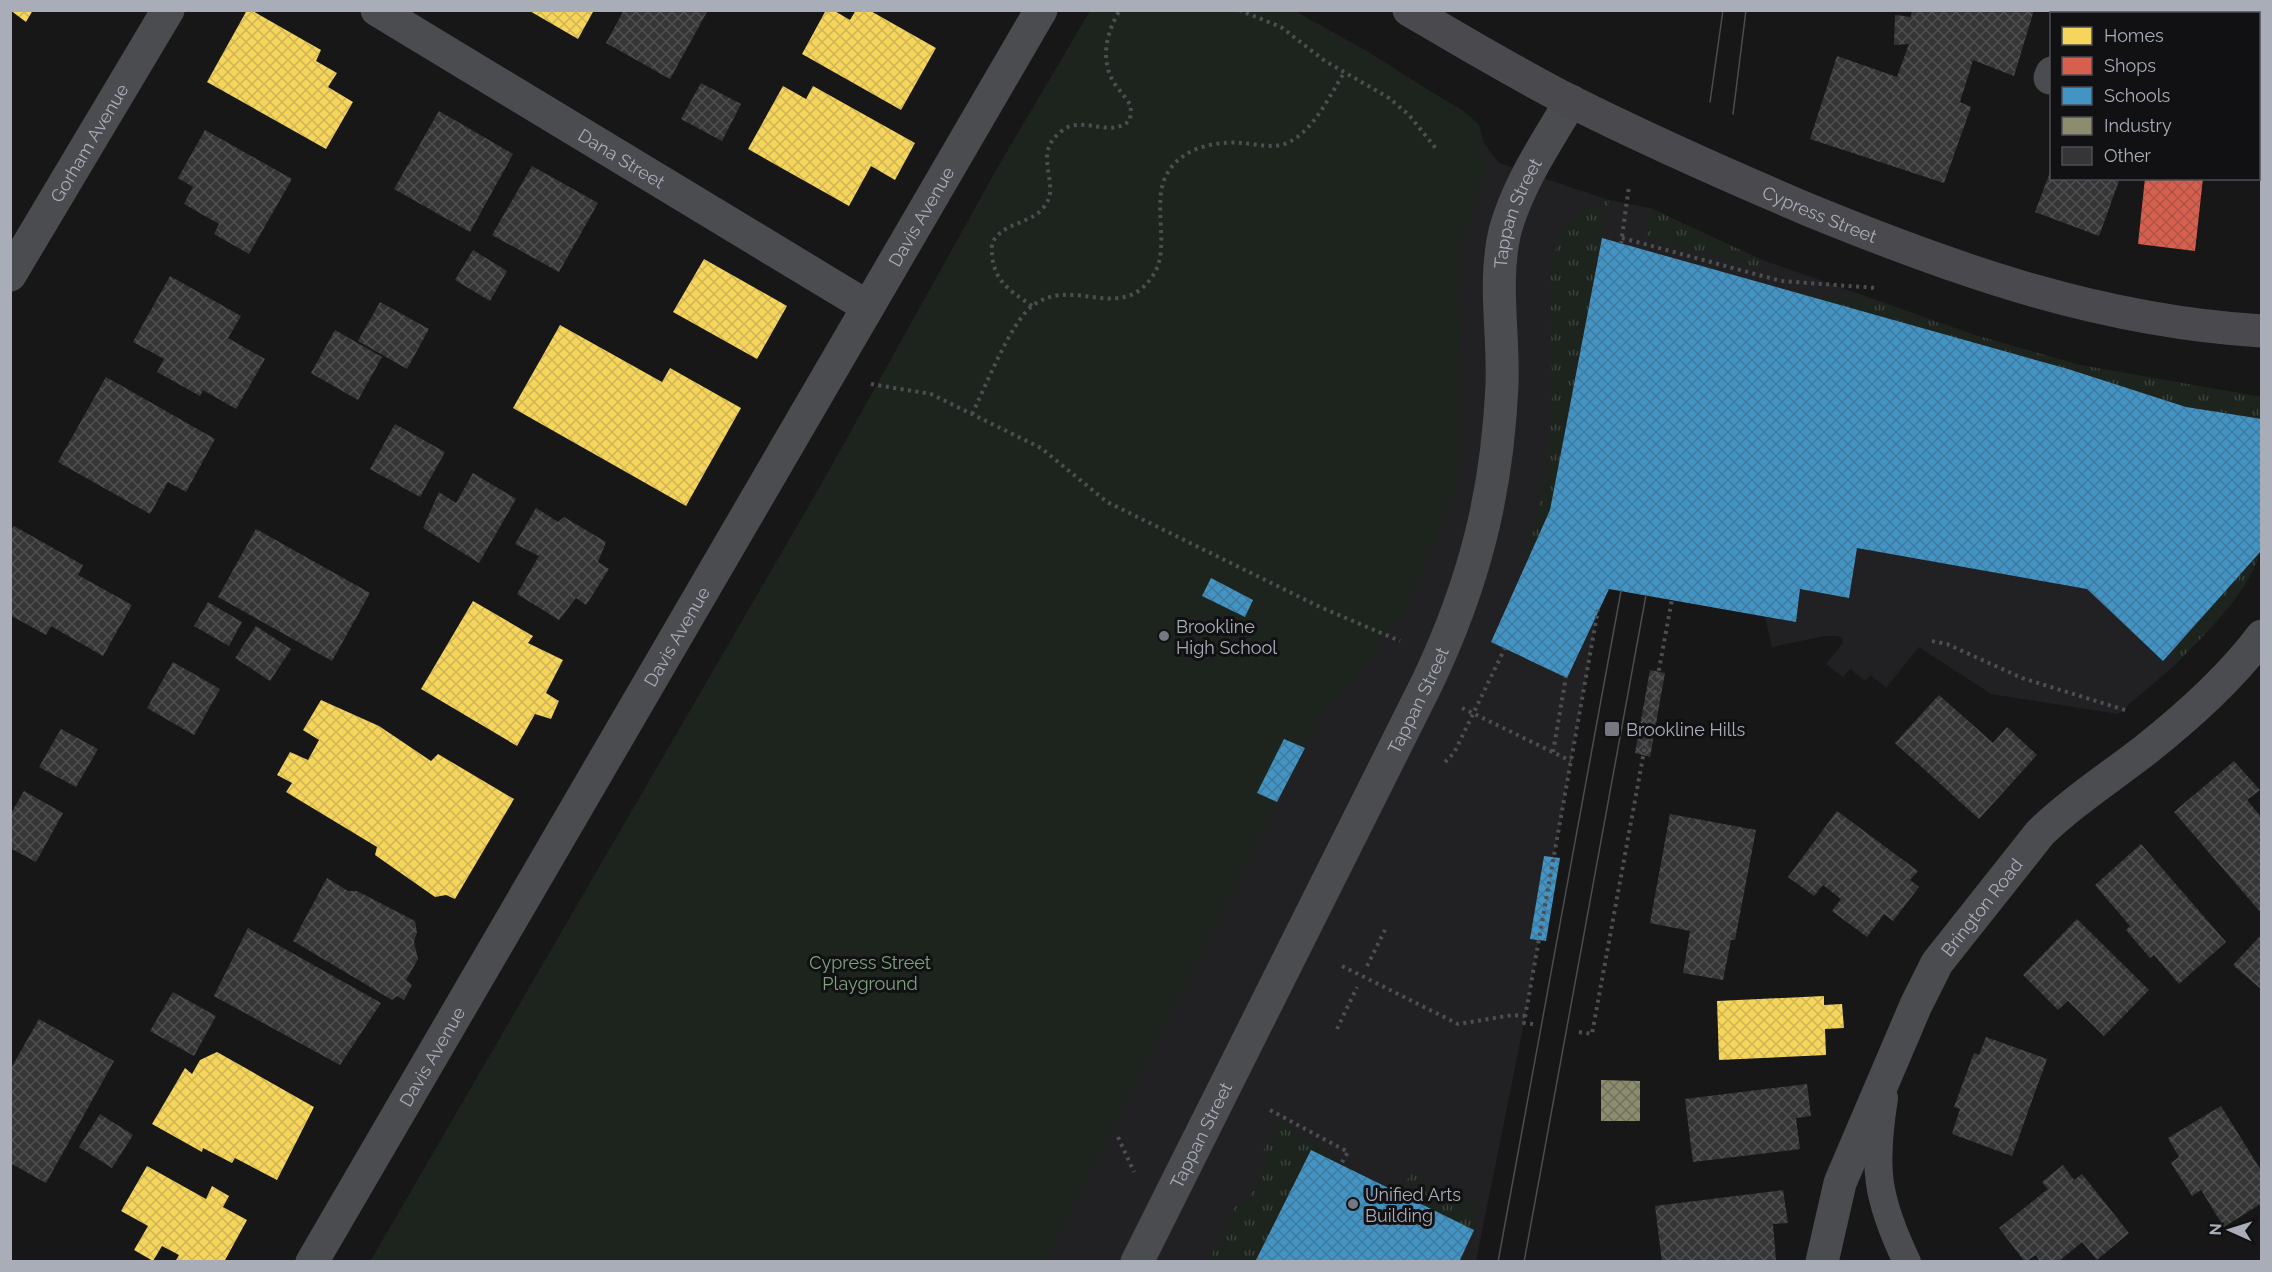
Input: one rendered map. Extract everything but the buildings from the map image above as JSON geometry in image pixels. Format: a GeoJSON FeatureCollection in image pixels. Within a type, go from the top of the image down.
{"type":"FeatureCollection","features":[{"type":"Feature","properties":{"kind":"main road","name":"Cypress Street"},"geometry":{"type":"LineString","coordinates":[[1409,10],[1571,101],[1786,200],[1917,254],[2044,295],[2156,321],[2262,331]]}},
{"type":"Feature","properties":{"kind":"street","name":"Gorham Avenue"},"geometry":{"type":"LineString","coordinates":[[10,275],[168,10]]}},
{"type":"Feature","properties":{"kind":"street","name":"Dana Street"},"geometry":{"type":"LineString","coordinates":[[377,10],[868,307]]}},
{"type":"Feature","properties":{"kind":"street","name":"Davis Avenue"},"geometry":{"type":"LineString","coordinates":[[312,1262],[1041,10]]}},
{"type":"Feature","properties":{"kind":"street","name":"Tappan Street"},"geometry":{"type":"LineString","coordinates":[[1137,1262],[1455,623],[1483,533],[1497,450],[1502,382],[1499,279],[1504,235],[1512,210],[1531,168],[1571,101]]}},
{"type":"Feature","properties":{"kind":"street","name":"Brington Road"},"geometry":{"type":"LineString","coordinates":[[1822,1262],[1840,1183],[1937,963],[2040,833],[2060,814],[2179,721],[2236,667],[2262,636]]}},
{"type":"Feature","properties":{"kind":"lane"},"geometry":{"type":"LineString","coordinates":[[1894,1058],[1884,1096],[1876,1144],[1878,1179],[1887,1216],[1907,1262]]}},
{"type":"Feature","properties":{"kind":"path"},"geometry":{"type":"LineString","coordinates":[[1032,306],[1014,293],[996,274],[992,262],[992,243],[1006,227],[1031,216],[1044,207],[1049,194],[1046,152],[1059,133],[1073,126],[1120,127],[1130,120],[1131,106],[1114,82],[1107,62],[1109,31],[1120,10]]}},
{"type":"Feature","properties":{"kind":"path"},"geometry":{"type":"LineString","coordinates":[[1239,10],[1281,27],[1344,73],[1400,107],[1437,151]]}},
{"type":"Feature","properties":{"kind":"path"},"geometry":{"type":"LineString","coordinates":[[972,414],[1019,322],[1032,306],[1050,297],[1067,293],[1106,300],[1119,299],[1140,289],[1152,277],[1159,260],[1160,195],[1164,181],[1179,160],[1193,151],[1215,145],[1238,142],[1286,144],[1304,131],[1315,119],[1344,73]]}},
{"type":"Feature","properties":{"kind":"path"},"geometry":{"type":"LineString","coordinates":[[1621,244],[1629,186]]}},
{"type":"Feature","properties":{"kind":"path"},"geometry":{"type":"LineString","coordinates":[[1622,238],[1781,281],[1876,288]]}},
{"type":"Feature","properties":{"kind":"path"},"geometry":{"type":"LineString","coordinates":[[868,384],[931,394],[1041,448],[1107,502],[1320,607],[1404,642]]}},
{"type":"Feature","properties":{"kind":"path"},"geometry":{"type":"LineString","coordinates":[[1579,1032],[1592,1034],[1672,599]]}},
{"type":"Feature","properties":{"kind":"path"},"geometry":{"type":"LineString","coordinates":[[1533,1024],[1524,1023],[1525,1016],[1598,610]]}},
{"type":"Feature","properties":{"kind":"path"},"geometry":{"type":"LineString","coordinates":[[1932,641],[1947,644],[2022,678],[2131,712]]}},
{"type":"Feature","properties":{"kind":"path"},"geometry":{"type":"LineString","coordinates":[[1445,762],[1454,753],[1505,648]]}},
{"type":"Feature","properties":{"kind":"path"},"geometry":{"type":"LineString","coordinates":[[1553,752],[1566,677]]}},
{"type":"Feature","properties":{"kind":"path"},"geometry":{"type":"LineString","coordinates":[[1473,713],[1571,761]]}},
{"type":"Feature","properties":{"kind":"path"},"geometry":{"type":"LineString","coordinates":[[1367,966],[1386,928]]}},
{"type":"Feature","properties":{"kind":"path"},"geometry":{"type":"LineString","coordinates":[[1342,966],[1458,1024],[1513,1015],[1525,1016]]}},
{"type":"Feature","properties":{"kind":"path"},"geometry":{"type":"LineString","coordinates":[[1337,1029],[1357,987]]}},
{"type":"Feature","properties":{"kind":"path"},"geometry":{"type":"LineString","coordinates":[[1270,1110],[1348,1152],[1341,1164]]}},
{"type":"Feature","properties":{"kind":"path"},"geometry":{"type":"LineString","coordinates":[[1118,1137],[1136,1177]]}},
{"type":"Feature","properties":{"kind":"shaded area","name":"Brookline High School"},"geometry":{"type":"Polygon","coordinates":[[[1090,11],[1295,11],[1370,53],[1471,117],[1479,125],[1484,143],[1499,163],[1609,200],[1650,208],[1760,259],[2009,347],[2080,365],[2261,397],[2261,552],[2246,583],[2216,621],[2175,665],[2118,714],[1991,694],[1919,647],[1886,688],[1871,675],[1865,681],[1850,669],[1843,677],[1826,664],[1843,643],[1842,638],[1837,636],[1824,636],[1772,647],[1765,616],[1609,589],[1598,611],[1524,1023],[1476,1261],[370,1262],[821,485],[998,167],[1090,11]]]}},
{"type":"Feature","properties":{"kind":"green space","name":"Cypress Street Playground"},"geometry":{"type":"Polygon","coordinates":[[[1090,11],[1295,11],[1462,110],[1479,125],[1486,167],[1467,227],[1460,262],[1458,300],[1463,425],[1460,459],[1452,500],[1407,606],[1363,668],[1322,715],[1046,1261],[370,1262],[821,485],[998,167],[1090,11]]]}},
{"type":"Feature","properties":{"kind":"green space"},"geometry":{"type":"Polygon","coordinates":[[[1609,200],[1550,510],[1520,577],[1538,511],[1549,443],[1552,397],[1551,264],[1559,242],[1576,218],[1592,207],[1609,200]]]}},
{"type":"Feature","properties":{"kind":"green space"},"geometry":{"type":"Polygon","coordinates":[[[1650,208],[1760,259],[1758,268],[1646,237],[1650,208]]]}},
{"type":"Feature","properties":{"kind":"green space"},"geometry":{"type":"Polygon","coordinates":[[[1811,297],[1870,298],[1961,331],[2080,365],[2261,397],[2261,419],[2186,407],[2068,369],[1811,297]]]}},
{"type":"Feature","properties":{"kind":"green space"},"geometry":{"type":"Polygon","coordinates":[[[2259,553],[2252,573],[2241,590],[2215,624],[2175,665],[2176,646],[2259,553]]]}},
{"type":"Feature","properties":{"kind":"green space"},"geometry":{"type":"Polygon","coordinates":[[[1279,1121],[1340,1159],[1338,1162],[1311,1150],[1255,1261],[1208,1262],[1239,1199],[1247,1202],[1269,1157],[1262,1153],[1279,1121]]]}},
{"type":"Feature","properties":{"kind":"green space"},"geometry":{"type":"Polygon","coordinates":[[[1412,1173],[1477,1205],[1474,1230],[1398,1193],[1412,1173]]]}},
{"type":"Feature","properties":{"kind":"tram line"},"geometry":{"type":"LineString","coordinates":[[1710,102],[1723,10]]}},
{"type":"Feature","properties":{"kind":"tram line"},"geometry":{"type":"LineString","coordinates":[[1733,114],[1746,10]]}},
{"type":"Feature","properties":{"kind":"tram line"},"geometry":{"type":"LineString","coordinates":[[1498,1262],[1621,591]]}},
{"type":"Feature","properties":{"kind":"tram line"},"geometry":{"type":"LineString","coordinates":[[1524,1262],[1646,595]]}},
{"type":"Feature","properties":{"kind":"place","name":"Brookline High School"},"geometry":{"type":"Point","coordinates":[1164,636]}},
{"type":"Feature","properties":{"kind":"place","name":"Brookline Hills"},"geometry":{"type":"Point","coordinates":[1612,729]}},
{"type":"Feature","properties":{"kind":"place","name":"Unified Arts Building"},"geometry":{"type":"Point","coordinates":[1353,1204]}}]}
